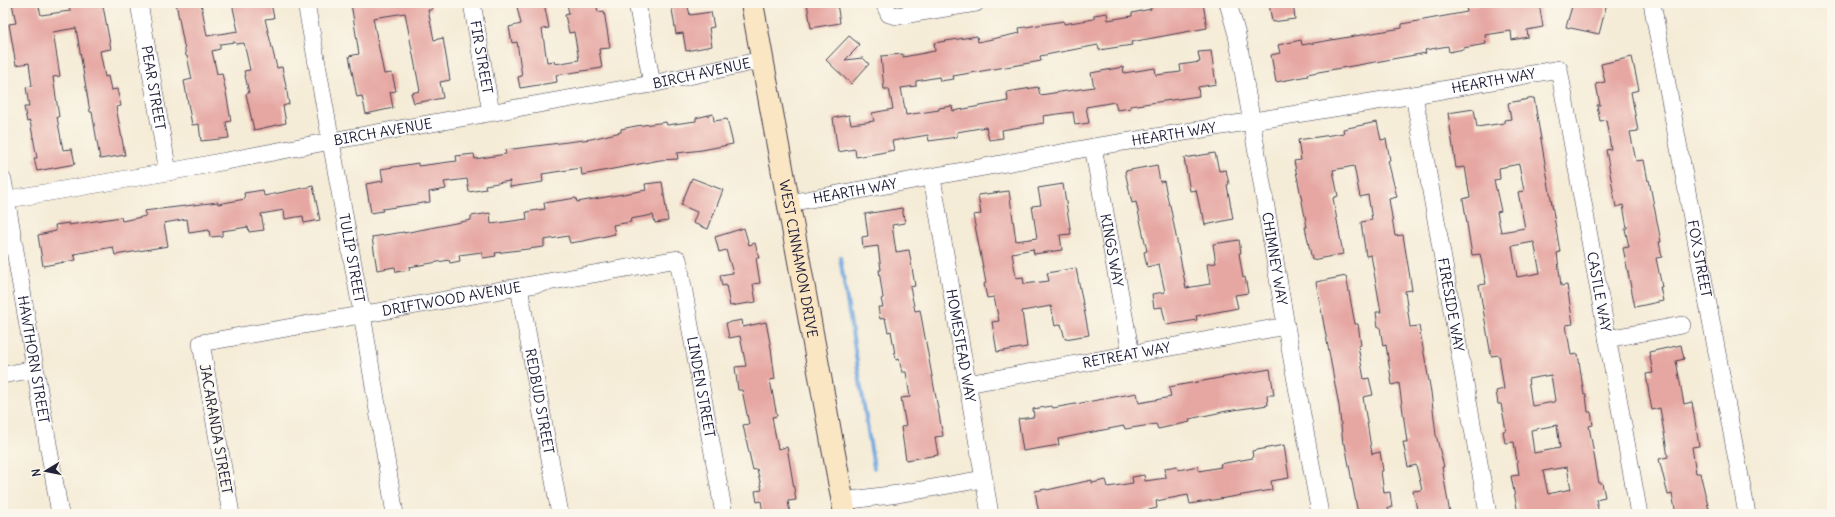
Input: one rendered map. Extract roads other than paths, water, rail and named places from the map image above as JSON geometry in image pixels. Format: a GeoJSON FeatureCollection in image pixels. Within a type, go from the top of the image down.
{"type":"FeatureCollection","features":[{"type":"Feature","properties":{"kind":"main road","name":"WEST CINNAMON DRIVE"},"geometry":{"type":"LineString","coordinates":[[752,3],[844,508]]}},
{"type":"Feature","properties":{"kind":"street","name":"PEAR STREET"},"geometry":{"type":"LineString","coordinates":[[139,3],[168,172]]}},
{"type":"Feature","properties":{"kind":"street","name":"TULIP STREET"},"geometry":{"type":"LineString","coordinates":[[306,3],[362,314],[395,514]]}},
{"type":"Feature","properties":{"kind":"street","name":"FIR STREET"},"geometry":{"type":"LineString","coordinates":[[472,3],[491,112]]}},
{"type":"Feature","properties":{"kind":"street"},"geometry":{"type":"LineString","coordinates":[[637,3],[652,84]]}},
{"type":"Feature","properties":{"kind":"street"},"geometry":{"type":"LineString","coordinates":[[886,9],[906,15],[976,3]]}},
{"type":"Feature","properties":{"kind":"street","name":"CHIMNEY WAY"},"geometry":{"type":"LineString","coordinates":[[1228,3],[1237,35],[1286,326],[1320,514]]}},
{"type":"Feature","properties":{"kind":"street","name":"FOX STREET"},"geometry":{"type":"LineString","coordinates":[[1652,3],[1747,514]]}},
{"type":"Feature","properties":{"kind":"street","name":"BIRCH AVENUE"},"geometry":{"type":"LineString","coordinates":[[5,200],[168,172],[331,141],[652,84],[762,60]]}},
{"type":"Feature","properties":{"kind":"street","name":"HEARTH WAY"},"geometry":{"type":"LineString","coordinates":[[789,203],[1093,148],[1414,96],[1559,69]]}},
{"type":"Feature","properties":{"kind":"street","name":"CASTLE WAY"},"geometry":{"type":"LineString","coordinates":[[1559,69],[1639,514]]}},
{"type":"Feature","properties":{"kind":"street","name":"FIRESIDE WAY"},"geometry":{"type":"LineString","coordinates":[[1414,96],[1488,514]]}},
{"type":"Feature","properties":{"kind":"street","name":"KINGS WAY"},"geometry":{"type":"LineString","coordinates":[[1093,148],[1131,354]]}},
{"type":"Feature","properties":{"kind":"street","name":"HOMESTEAD WAY"},"geometry":{"type":"LineString","coordinates":[[932,178],[990,514]]}},
{"type":"Feature","properties":{"kind":"street","name":"HAWTHORN STREET"},"geometry":{"type":"LineString","coordinates":[[3,180],[5,200],[60,514]]}},
{"type":"Feature","properties":{"kind":"street","name":"DRIFTWOOD AVENUE"},"geometry":{"type":"LineString","coordinates":[[201,343],[678,259]]}},
{"type":"Feature","properties":{"kind":"street","name":"LINDEN STREET"},"geometry":{"type":"LineString","coordinates":[[678,259],[724,514]]}},
{"type":"Feature","properties":{"kind":"street","name":"REDBUD STREET"},"geometry":{"type":"LineString","coordinates":[[519,287],[560,514]]}},
{"type":"Feature","properties":{"kind":"street"},"geometry":{"type":"LineString","coordinates":[[1607,340],[1682,325]]}},
{"type":"Feature","properties":{"kind":"street","name":"RETREAT WAY"},"geometry":{"type":"LineString","coordinates":[[967,384],[1286,326]]}},
{"type":"Feature","properties":{"kind":"street","name":"JACARANDA STREET"},"geometry":{"type":"LineString","coordinates":[[201,343],[231,514]]}},
{"type":"Feature","properties":{"kind":"street"},"geometry":{"type":"LineString","coordinates":[[3,375],[35,369]]}},
{"type":"Feature","properties":{"kind":"street"},"geometry":{"type":"LineString","coordinates":[[844,508],[898,494],[983,479]]}},
{"type":"Feature","properties":{"kind":"waterway"},"geometry":{"type":"LineString","coordinates":[[840,257],[874,468]]}}]}
